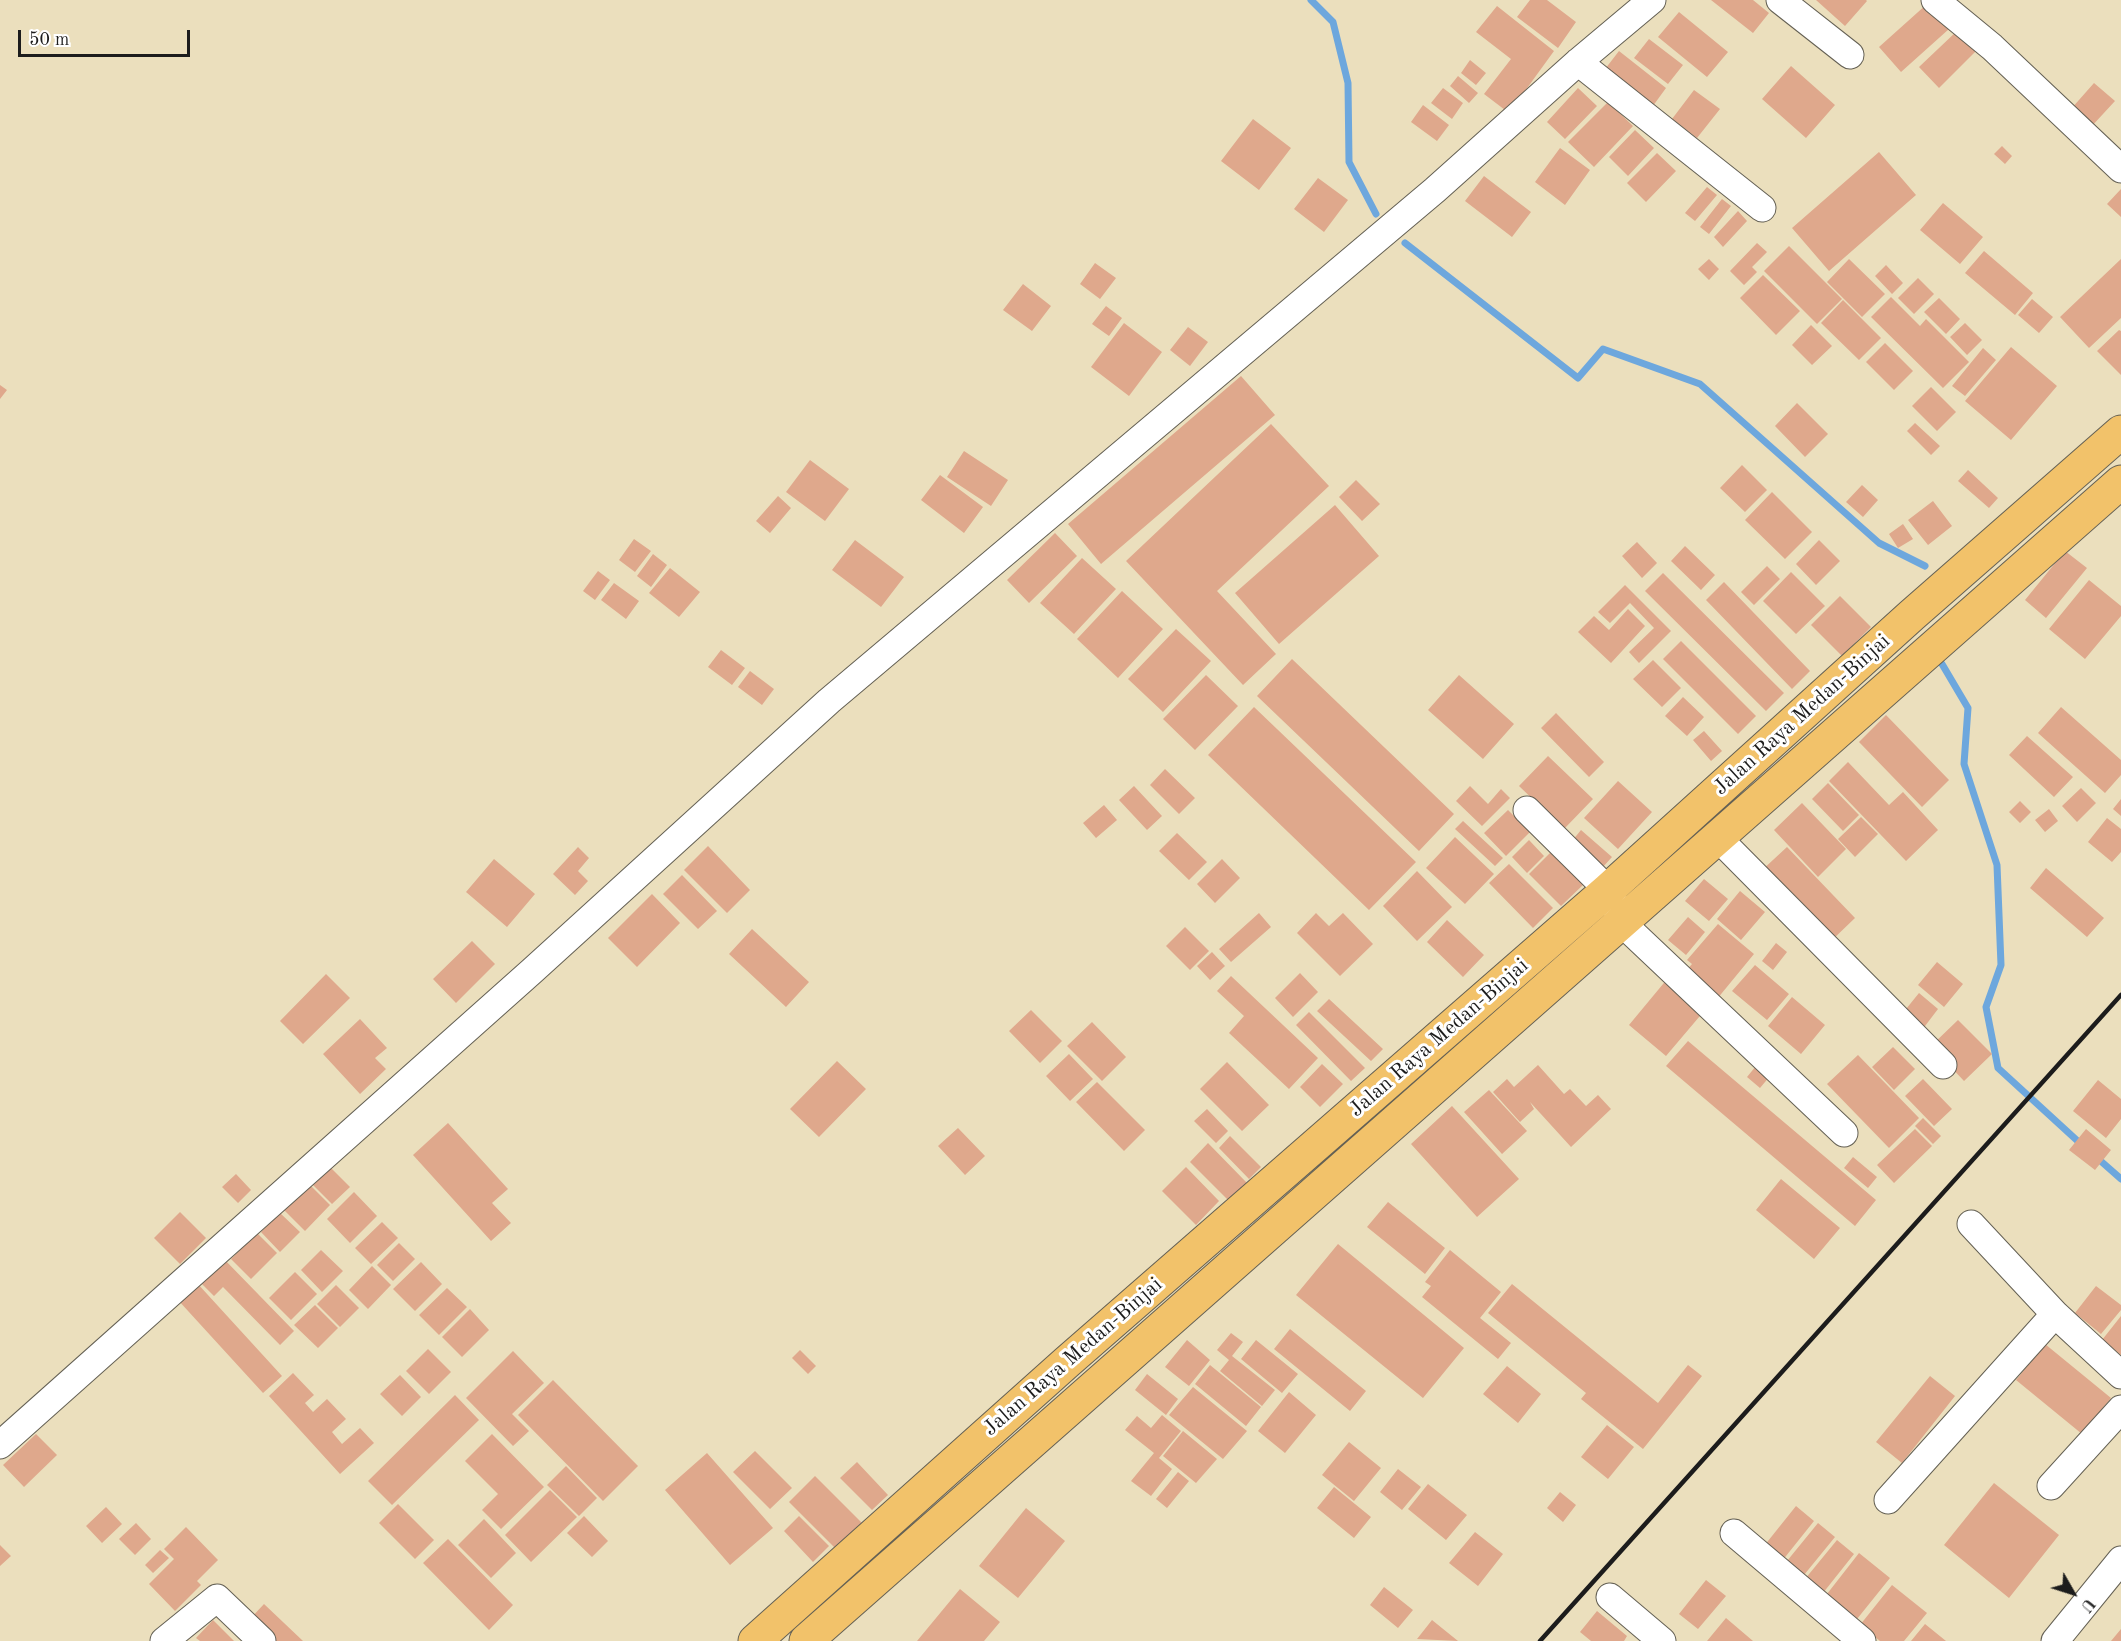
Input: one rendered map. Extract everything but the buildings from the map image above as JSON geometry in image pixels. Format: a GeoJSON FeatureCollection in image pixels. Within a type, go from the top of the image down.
{"type":"FeatureCollection","features":[{"type":"Feature","properties":{"kind":"main road","name":"Jalan Raya Medan-Binjai"},"geometry":{"type":"LineString","coordinates":[[755,1641],[1066,1362],[1608,890],[1912,615],[2121,432]]}},
{"type":"Feature","properties":{"kind":"main road","name":"Jalan Raya Medan-Binjai"},"geometry":{"type":"LineString","coordinates":[[806,1641],[1230,1269],[1302,1201],[1623,924],[1717,837],[2121,482]]}},
{"type":"Feature","properties":{"kind":"street"},"geometry":{"type":"LineString","coordinates":[[0,1445],[523,979],[829,701],[1435,190],[1578,62],[1652,0]]}},
{"type":"Feature","properties":{"kind":"street"},"geometry":{"type":"LineString","coordinates":[[1780,0],[1850,55]]}},
{"type":"Feature","properties":{"kind":"street"},"geometry":{"type":"LineString","coordinates":[[1935,0],[1992,47],[2121,169]]}},
{"type":"Feature","properties":{"kind":"street"},"geometry":{"type":"LineString","coordinates":[[1578,62],[1762,208]]}},
{"type":"Feature","properties":{"kind":"street"},"geometry":{"type":"LineString","coordinates":[[1527,810],[1608,890],[1623,924],[1844,1133]]}},
{"type":"Feature","properties":{"kind":"street"},"geometry":{"type":"LineString","coordinates":[[1717,837],[1943,1065]]}},
{"type":"Feature","properties":{"kind":"street"},"geometry":{"type":"LineString","coordinates":[[1971,1224],[2055,1314],[2121,1375]]}},
{"type":"Feature","properties":{"kind":"street"},"geometry":{"type":"LineString","coordinates":[[1888,1500],[2055,1314]]}},
{"type":"Feature","properties":{"kind":"street"},"geometry":{"type":"LineString","coordinates":[[2051,1486],[2121,1409]]}},
{"type":"Feature","properties":{"kind":"street"},"geometry":{"type":"LineString","coordinates":[[1734,1533],[1862,1641]]}},
{"type":"Feature","properties":{"kind":"street"},"geometry":{"type":"LineString","coordinates":[[2055,1641],[2121,1560]]}},
{"type":"Feature","properties":{"kind":"street"},"geometry":{"type":"LineString","coordinates":[[1610,1597],[1662,1641]]}},
{"type":"Feature","properties":{"kind":"street"},"geometry":{"type":"LineString","coordinates":[[164,1641],[217,1598],[262,1641]]}},
{"type":"Feature","properties":{"kind":"waterway"},"geometry":{"type":"LineString","coordinates":[[1311,0],[1333,22],[1348,83],[1349,162],[1376,214]]}},
{"type":"Feature","properties":{"kind":"waterway"},"geometry":{"type":"LineString","coordinates":[[1405,243],[1578,378],[1603,349],[1700,384],[1879,543],[1925,566]]}},
{"type":"Feature","properties":{"kind":"waterway"},"geometry":{"type":"LineString","coordinates":[[1942,664],[1968,708],[1964,764],[1997,865],[2001,965],[1986,1007],[1998,1068],[2082,1145]]}},
{"type":"Feature","properties":{"kind":"waterway"},"geometry":{"type":"LineString","coordinates":[[2095,1156],[2121,1179]]}},
{"type":"Feature","properties":{"kind":"railway"},"geometry":{"type":"LineString","coordinates":[[1540,1641],[2121,995]]}}]}
